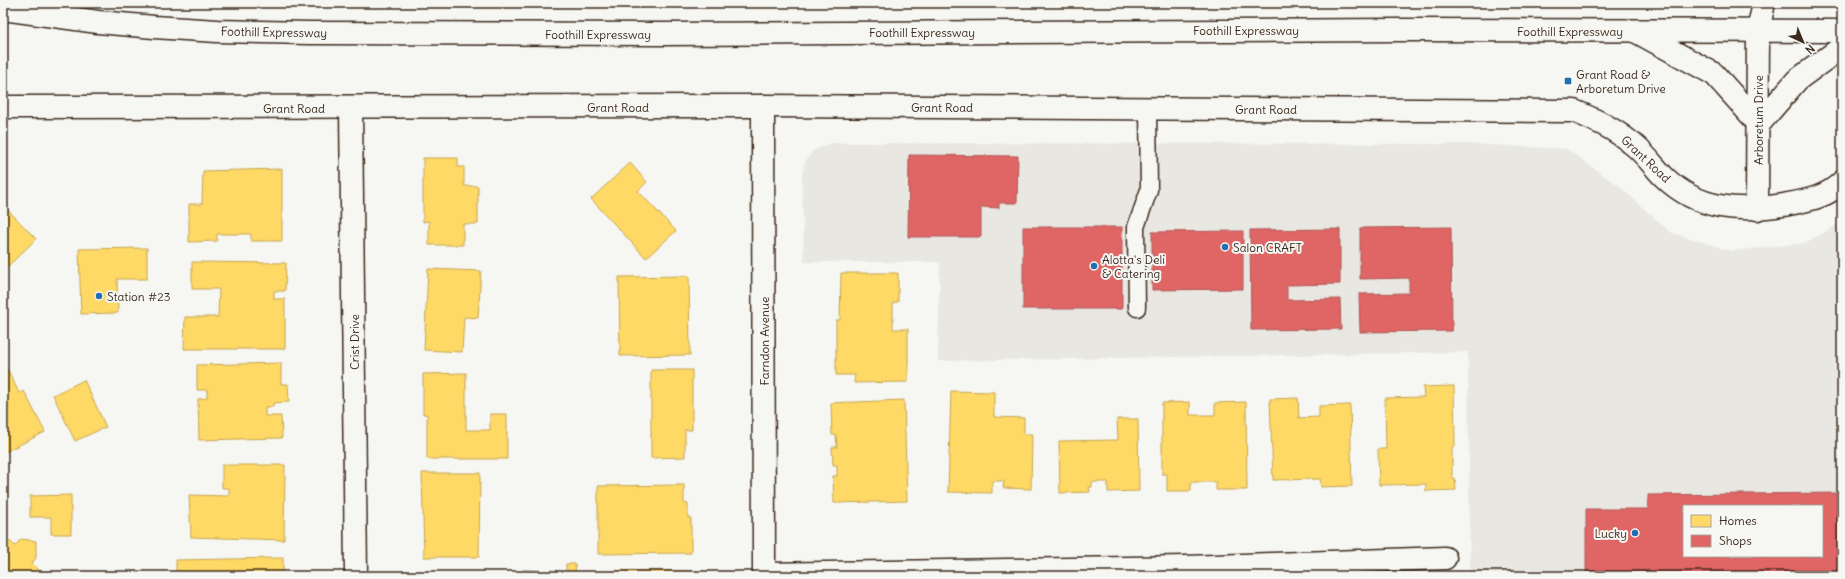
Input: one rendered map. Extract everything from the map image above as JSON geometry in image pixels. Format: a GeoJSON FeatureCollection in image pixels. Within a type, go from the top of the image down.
{"type":"FeatureCollection","features":[{"type":"Feature","properties":{"kind":"main road","name":"Arboretum Drive"},"geometry":{"type":"LineString","coordinates":[[1754,3],[1758,31],[1759,124],[1757,209]]}},
{"type":"Feature","properties":{"kind":"main road","name":"Arboretum Drive"},"geometry":{"type":"LineString","coordinates":[[1758,31],[1764,3]]}},
{"type":"Feature","properties":{"kind":"main road","name":"Foothill Expressway"},"geometry":{"type":"LineString","coordinates":[[3,9],[154,27],[217,31],[309,33],[660,34],[1382,30],[1842,31]]}},
{"type":"Feature","properties":{"kind":"main road"},"geometry":{"type":"LineString","coordinates":[[1635,31],[1714,74],[1759,124],[1797,80],[1842,47]]}},
{"type":"Feature","properties":{"kind":"main road","name":"Grant Road"},"geometry":{"type":"LineString","coordinates":[[3,107],[351,108],[763,106],[1574,111],[1607,125],[1636,146],[1665,178],[1702,202],[1735,208],[1757,209],[1800,202],[1821,196],[1836,188],[1842,182]]}},
{"type":"Feature","properties":{"kind":"main road","name":"Farndon Avenue"},"geometry":{"type":"LineString","coordinates":[[763,106],[764,575]]}},
{"type":"Feature","properties":{"kind":"main road","name":"Crist Drive"},"geometry":{"type":"LineString","coordinates":[[351,108],[356,576]]}},
{"type":"Feature","properties":{"kind":"main road"},"geometry":{"type":"LineString","coordinates":[[764,575],[1186,572],[1445,558]]}},
{"type":"Feature","properties":{"kind":"lane"},"geometry":{"type":"LineString","coordinates":[[1137,308],[1136,227],[1149,190],[1148,108]]}},
{"type":"Feature","properties":{"kind":"shaded area"},"geometry":{"type":"Polygon","coordinates":[[[831,143],[1471,144],[1567,149],[1620,187],[1670,232],[1731,251],[1805,243],[1842,222],[1842,576],[1470,576],[1468,352],[938,361],[940,262],[804,262],[802,177],[805,162],[813,151],[831,143]]]}},
{"type":"Feature","properties":{"kind":"building: Homes"},"geometry":{"type":"Polygon","coordinates":[[[423,158],[458,158],[458,167],[464,167],[464,186],[478,186],[478,224],[463,224],[463,245],[429,245],[429,221],[423,222],[423,158]]]}},
{"type":"Feature","properties":{"kind":"building: Homes"},"geometry":{"type":"Polygon","coordinates":[[[630,163],[647,182],[638,191],[676,231],[646,258],[591,199],[630,163]]]}},
{"type":"Feature","properties":{"kind":"building: Homes"},"geometry":{"type":"Polygon","coordinates":[[[282,169],[282,241],[251,241],[251,234],[217,234],[217,241],[189,242],[189,204],[202,204],[203,171],[282,169]]]}},
{"type":"Feature","properties":{"kind":"building: Homes"},"geometry":{"type":"Polygon","coordinates":[[[3,205],[36,239],[3,271],[3,205]]]}},
{"type":"Feature","properties":{"kind":"building: Homes","name":"Station #23"},"geometry":{"type":"Polygon","coordinates":[[[147,248],[147,279],[117,279],[118,313],[81,314],[79,249],[147,248]]]}},
{"type":"Feature","properties":{"kind":"building: Homes"},"geometry":{"type":"Polygon","coordinates":[[[192,262],[286,263],[285,291],[274,291],[274,299],[285,299],[285,349],[184,349],[185,317],[218,317],[219,289],[192,289],[192,262]]]}},
{"type":"Feature","properties":{"kind":"building: Homes"},"geometry":{"type":"Polygon","coordinates":[[[428,269],[481,271],[478,318],[464,317],[462,352],[424,350],[428,269]]]}},
{"type":"Feature","properties":{"kind":"building: Homes"},"geometry":{"type":"Polygon","coordinates":[[[841,273],[898,273],[898,302],[893,303],[893,329],[908,329],[908,382],[854,383],[855,375],[836,375],[836,320],[840,320],[841,273]]]}},
{"type":"Feature","properties":{"kind":"building: Homes"},"geometry":{"type":"Polygon","coordinates":[[[689,276],[690,355],[620,356],[619,277],[689,276]]]}},
{"type":"Feature","properties":{"kind":"building: Homes"},"geometry":{"type":"Polygon","coordinates":[[[281,363],[281,384],[288,384],[289,402],[273,403],[273,407],[265,407],[265,416],[281,416],[282,438],[199,440],[198,399],[207,398],[207,390],[197,390],[197,365],[281,363]]]}},
{"type":"Feature","properties":{"kind":"building: Homes"},"geometry":{"type":"Polygon","coordinates":[[[8,370],[19,393],[24,391],[45,432],[3,453],[3,373],[8,370]]]}},
{"type":"Feature","properties":{"kind":"building: Homes"},"geometry":{"type":"Polygon","coordinates":[[[651,370],[692,370],[692,430],[685,430],[685,457],[651,458],[651,370]]]}},
{"type":"Feature","properties":{"kind":"building: Homes"},"geometry":{"type":"Polygon","coordinates":[[[466,373],[466,430],[490,430],[490,414],[507,414],[507,459],[427,459],[427,414],[423,414],[423,374],[466,373]]]}},
{"type":"Feature","properties":{"kind":"building: Homes"},"geometry":{"type":"Polygon","coordinates":[[[84,380],[106,427],[75,441],[53,395],[84,380]]]}},
{"type":"Feature","properties":{"kind":"building: Homes"},"geometry":{"type":"Polygon","coordinates":[[[1454,386],[1455,447],[1452,447],[1452,478],[1455,478],[1456,490],[1426,491],[1426,484],[1379,485],[1378,449],[1386,449],[1385,398],[1424,397],[1423,387],[1454,386]]]}},
{"type":"Feature","properties":{"kind":"building: Homes"},"geometry":{"type":"Polygon","coordinates":[[[951,391],[994,392],[994,417],[1024,418],[1024,434],[1032,434],[1031,489],[1003,488],[1004,481],[992,481],[992,493],[948,492],[951,391]]]}},
{"type":"Feature","properties":{"kind":"building: Homes"},"geometry":{"type":"Polygon","coordinates":[[[1298,398],[1299,418],[1319,417],[1319,406],[1350,405],[1352,486],[1321,487],[1320,479],[1273,480],[1270,399],[1298,398]]]}},
{"type":"Feature","properties":{"kind":"building: Homes"},"geometry":{"type":"Polygon","coordinates":[[[904,400],[907,501],[834,503],[833,476],[837,476],[837,465],[833,465],[832,447],[837,447],[836,435],[832,435],[831,403],[904,400]]]}},
{"type":"Feature","properties":{"kind":"building: Homes"},"geometry":{"type":"Polygon","coordinates":[[[1190,402],[1190,415],[1215,415],[1215,403],[1246,402],[1247,490],[1216,490],[1216,482],[1191,482],[1191,491],[1167,491],[1167,474],[1162,474],[1162,403],[1190,402]]]}},
{"type":"Feature","properties":{"kind":"building: Homes"},"geometry":{"type":"Polygon","coordinates":[[[1117,419],[1138,419],[1139,491],[1108,492],[1108,482],[1092,482],[1092,487],[1089,487],[1090,492],[1060,493],[1059,441],[1118,440],[1117,419]]]}},
{"type":"Feature","properties":{"kind":"building: Homes"},"geometry":{"type":"Polygon","coordinates":[[[222,465],[285,465],[284,540],[191,537],[189,495],[229,496],[229,488],[222,488],[222,465]]]}},
{"type":"Feature","properties":{"kind":"building: Homes"},"geometry":{"type":"Polygon","coordinates":[[[422,473],[480,473],[479,557],[424,557],[422,473]]]}},
{"type":"Feature","properties":{"kind":"building: Homes"},"geometry":{"type":"Polygon","coordinates":[[[684,485],[684,503],[688,504],[688,518],[691,518],[691,553],[598,554],[598,486],[684,485]]]}},
{"type":"Feature","properties":{"kind":"building: Homes"},"geometry":{"type":"Polygon","coordinates":[[[71,495],[71,534],[51,534],[51,517],[30,517],[30,496],[71,495]]]}},
{"type":"Feature","properties":{"kind":"building: Homes"},"geometry":{"type":"Polygon","coordinates":[[[3,534],[15,546],[21,539],[36,541],[36,558],[32,563],[42,573],[39,576],[3,576],[3,534]]]}},
{"type":"Feature","properties":{"kind":"building: Homes"},"geometry":{"type":"Polygon","coordinates":[[[283,558],[283,576],[176,576],[176,560],[283,558]]]}},
{"type":"Feature","properties":{"kind":"building: Homes"},"geometry":{"type":"Polygon","coordinates":[[[566,564],[575,564],[576,576],[566,576],[566,564]]]}},
{"type":"Feature","properties":{"kind":"building: Homes"},"geometry":{"type":"Polygon","coordinates":[[[613,571],[692,571],[692,576],[613,576],[613,571]]]}},
{"type":"Feature","properties":{"kind":"building: Homes"},"geometry":{"type":"Polygon","coordinates":[[[430,573],[464,574],[463,576],[430,576],[430,573]]]}},
{"type":"Feature","properties":{"kind":"building: Shops"},"geometry":{"type":"Polygon","coordinates":[[[909,155],[1018,156],[1017,203],[999,203],[999,208],[981,207],[981,237],[908,237],[909,155]]]}},
{"type":"Feature","properties":{"kind":"building: Shops"},"geometry":{"type":"Polygon","coordinates":[[[1023,227],[1122,227],[1122,309],[1023,309],[1023,227]]]}},
{"type":"Feature","properties":{"kind":"building: Shops"},"geometry":{"type":"Polygon","coordinates":[[[1451,227],[1452,331],[1360,332],[1359,294],[1409,293],[1409,278],[1360,279],[1360,228],[1451,227]]]}},
{"type":"Feature","properties":{"kind":"building: Shops"},"geometry":{"type":"Polygon","coordinates":[[[1340,229],[1340,284],[1287,285],[1287,300],[1340,299],[1341,329],[1251,330],[1250,230],[1340,229]]]}},
{"type":"Feature","properties":{"kind":"building: Shops"},"geometry":{"type":"Polygon","coordinates":[[[1243,231],[1243,289],[1152,290],[1152,232],[1243,231]]]}},
{"type":"Feature","properties":{"kind":"building: Shops","name":"Lucky"},"geometry":{"type":"Polygon","coordinates":[[[1842,493],[1842,576],[1586,576],[1586,509],[1648,509],[1648,495],[1842,493]]]}},
{"type":"Feature","properties":{"kind":"building: Industry"},"geometry":{"type":"Polygon","coordinates":[[[523,570],[557,571],[556,576],[523,576],[523,570]]]}},
{"type":"Feature","properties":{"kind":"place","name":"Grant Road & Arboretum Drive"},"geometry":{"type":"Point","coordinates":[1568,81]}},
{"type":"Feature","properties":{"kind":"place","name":"Salon CRAFT"},"geometry":{"type":"Point","coordinates":[1225,247]}},
{"type":"Feature","properties":{"kind":"place","name":"Alotta's Deli & Catering"},"geometry":{"type":"Point","coordinates":[1094,266]}},
{"type":"Feature","properties":{"kind":"place","name":"Station #23"},"geometry":{"type":"Point","coordinates":[99,296]}},
{"type":"Feature","properties":{"kind":"place","name":"Lucky"},"geometry":{"type":"Point","coordinates":[1635,533]}}]}
